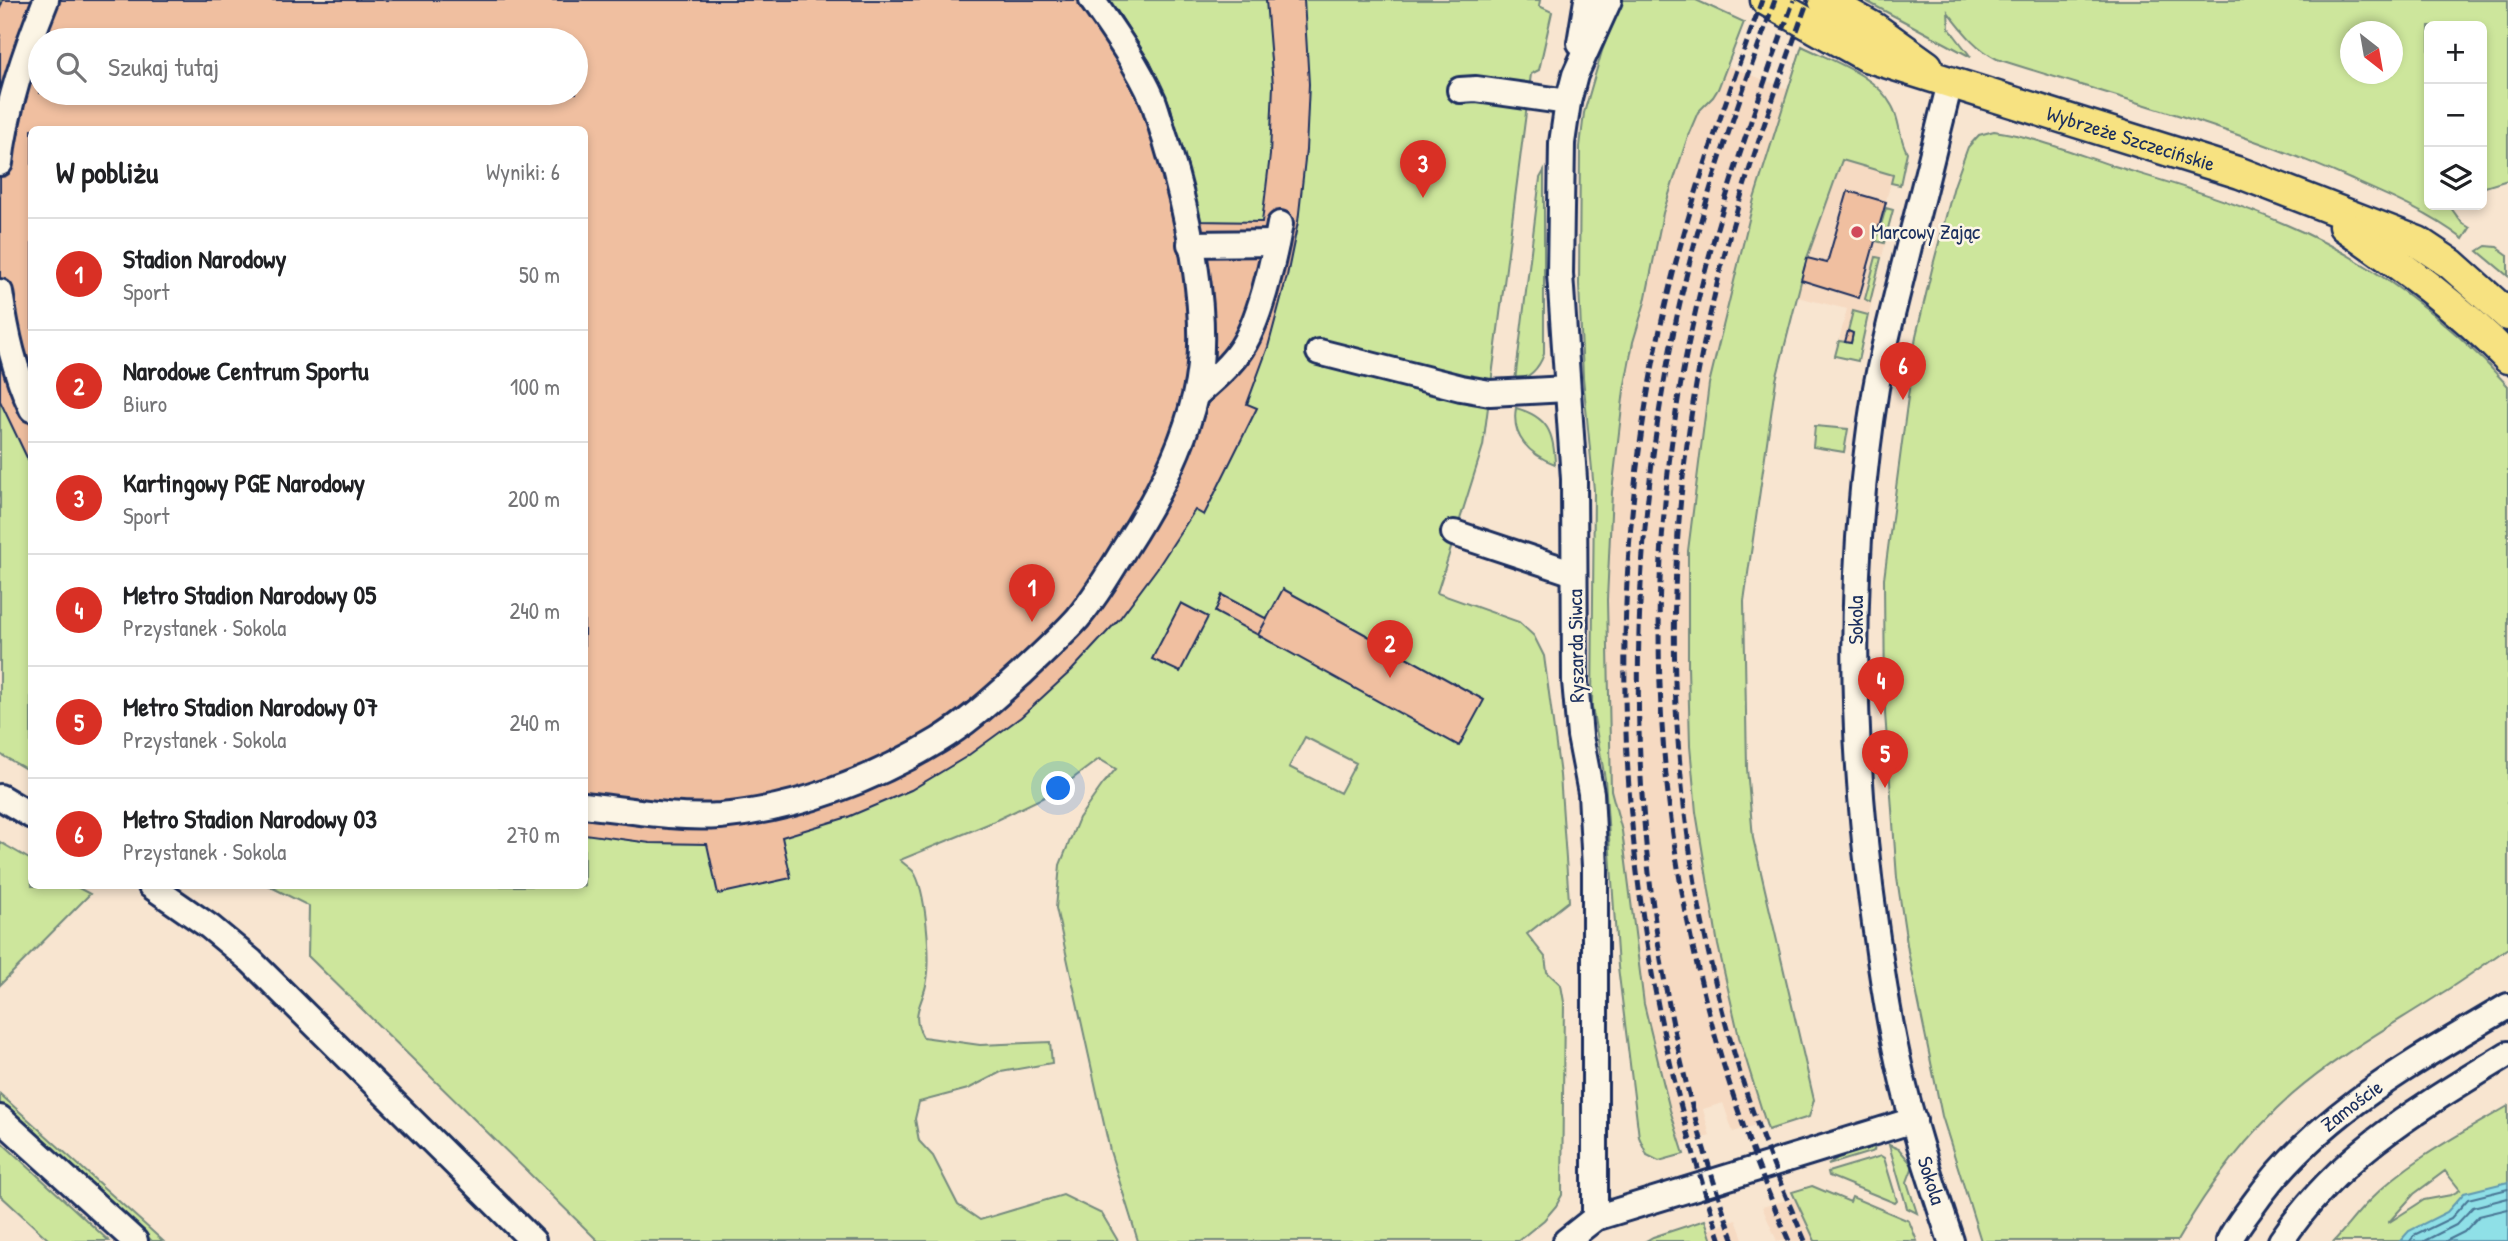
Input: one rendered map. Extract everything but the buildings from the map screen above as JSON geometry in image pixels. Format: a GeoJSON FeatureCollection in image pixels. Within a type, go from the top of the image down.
{"type":"FeatureCollection","features":[{"type":"Feature","properties":{"kind":"main road","name":"Wybrzeże Szczecińskie"},"geometry":{"type":"LineString","coordinates":[[1766,0],[1866,55],[2240,173],[2309,202],[2418,242],[2451,264],[2508,315]]}},
{"type":"Feature","properties":{"kind":"main road","name":"Wybrzeże Szczecińskie"},"geometry":{"type":"LineString","coordinates":[[1824,0],[1874,28],[1950,83]]}},
{"type":"Feature","properties":{"kind":"main road","name":"Wybrzeże Szczecińskie"},"geometry":{"type":"LineString","coordinates":[[2309,202],[2432,288],[2508,358]]}},
{"type":"Feature","properties":{"kind":"street"},"geometry":{"type":"LineString","coordinates":[[35,28],[46,0]]}},
{"type":"Feature","properties":{"kind":"street"},"geometry":{"type":"LineString","coordinates":[[588,806],[662,815],[719,816],[770,808],[813,797],[874,776],[940,739],[987,704],[1052,645],[1078,617],[1143,519],[1175,456],[1196,395],[1202,341],[1196,278],[1172,161],[1153,100],[1124,46],[1091,0]]}},
{"type":"Feature","properties":{"kind":"street","name":"Ryszarda Siwca"},"geometry":{"type":"LineString","coordinates":[[1587,0],[1562,143],[1560,274],[1574,479],[1575,681],[1580,736],[1591,793],[1595,867],[1595,1218]]}},
{"type":"Feature","properties":{"kind":"street","name":"Ryszarda Siwca"},"geometry":{"type":"LineString","coordinates":[[1574,75],[1609,0]]}},
{"type":"Feature","properties":{"kind":"street"},"geometry":{"type":"LineString","coordinates":[[0,163],[4,130],[28,46]]}},
{"type":"Feature","properties":{"kind":"street","name":"Sokola"},"geometry":{"type":"LineString","coordinates":[[1950,83],[1877,385],[1859,537],[1856,612],[1860,791],[1868,877],[1898,1065],[1951,1241]]}},
{"type":"Feature","properties":{"kind":"street"},"geometry":{"type":"LineString","coordinates":[[1460,90],[1476,89],[1568,102]]}},
{"type":"Feature","properties":{"kind":"street"},"geometry":{"type":"LineString","coordinates":[[1190,244],[1278,234],[1265,287],[1240,351],[1196,395]]}},
{"type":"Feature","properties":{"kind":"street"},"geometry":{"type":"LineString","coordinates":[[0,292],[6,334],[21,386],[28,400]]}},
{"type":"Feature","properties":{"kind":"street"},"geometry":{"type":"LineString","coordinates":[[1319,352],[1481,391],[1503,393],[1567,389]]}},
{"type":"Feature","properties":{"kind":"street"},"geometry":{"type":"LineString","coordinates":[[1454,533],[1574,573]]}},
{"type":"Feature","properties":{"kind":"street"},"geometry":{"type":"LineString","coordinates":[[0,797],[28,814]]}},
{"type":"Feature","properties":{"kind":"street"},"geometry":{"type":"LineString","coordinates":[[155,889],[210,927],[258,968],[533,1241]]}},
{"type":"Feature","properties":{"kind":"street","name":"Zamoście"},"geometry":{"type":"LineString","coordinates":[[2229,1241],[2268,1184],[2306,1143],[2351,1104],[2508,1006]]}},
{"type":"Feature","properties":{"kind":"street","name":"Zamoście"},"geometry":{"type":"LineString","coordinates":[[2281,1241],[2332,1179],[2364,1148],[2412,1113],[2508,1054]]}},
{"type":"Feature","properties":{"kind":"street"},"geometry":{"type":"LineString","coordinates":[[0,1118],[135,1241]]}},
{"type":"Feature","properties":{"kind":"street"},"geometry":{"type":"LineString","coordinates":[[1566,1241],[1595,1218],[1914,1120]]}},
{"type":"Feature","properties":{"kind":"shaded area"},"geometry":{"type":"Polygon","coordinates":[[[1728,66],[1788,89],[1754,199],[1709,384],[1687,620],[1690,746],[1696,812],[1718,945],[1739,1037],[1765,1122],[1733,1132],[1723,1103],[1703,1109],[1710,1136],[1682,1144],[1638,993],[1618,854],[1608,762],[1607,600],[1612,492],[1624,390],[1633,342],[1645,302],[1663,213],[1689,133],[1698,112],[1713,97],[1728,66]]]}},
{"type":"Feature","properties":{"kind":"shaded area"},"geometry":{"type":"Polygon","coordinates":[[[1842,160],[1893,175],[1884,208],[1893,210],[1858,361],[1835,356],[1847,309],[1793,296],[1801,280],[1842,160]]]}},
{"type":"Feature","properties":{"kind":"shaded area"},"geometry":{"type":"Polygon","coordinates":[[[1794,1198],[1815,1241],[1777,1241],[1762,1207],[1794,1198]]]}},
{"type":"Feature","properties":{"kind":"shaded area"},"geometry":{"type":"Polygon","coordinates":[[[1736,1220],[1744,1241],[1712,1241],[1708,1230],[1736,1220]]]}},
{"type":"Feature","properties":{"kind":"green space"},"geometry":{"type":"Polygon","coordinates":[[[0,0],[1540,0],[1539,6],[1552,12],[1539,70],[1531,74],[1483,446],[1437,593],[1519,622],[1534,636],[1544,656],[1560,775],[1569,901],[1527,934],[1545,957],[1547,972],[1561,985],[1564,1002],[1562,1195],[1544,1220],[1518,1241],[1138,1241],[1110,1151],[1056,908],[1060,865],[1079,818],[1116,769],[1099,759],[1055,792],[988,824],[900,860],[913,871],[917,880],[926,924],[928,970],[917,1014],[923,1037],[980,1045],[1050,1042],[1052,1063],[1001,1072],[968,1089],[919,1102],[915,1119],[919,1141],[933,1156],[958,1205],[980,1220],[1063,1195],[1102,1214],[1118,1241],[598,1241],[308,956],[309,906],[275,889],[588,889],[588,126],[28,126],[28,770],[0,754],[0,0]],[[1305,737],[1289,767],[1340,793],[1356,763],[1305,737]]]}},
{"type":"Feature","properties":{"kind":"green space"},"geometry":{"type":"Polygon","coordinates":[[[1622,0],[1696,0],[1744,22],[1718,89],[1698,112],[1689,133],[1663,213],[1624,390],[1612,492],[1607,600],[1611,790],[1622,831],[1644,1004],[1670,1110],[1684,1154],[1659,1161],[1647,1155],[1639,1137],[1618,967],[1605,779],[1592,707],[1594,490],[1583,377],[1579,284],[1580,147],[1584,113],[1602,51],[1622,0]]]}},
{"type":"Feature","properties":{"kind":"green space"},"geometry":{"type":"Polygon","coordinates":[[[1864,0],[2508,0],[2508,180],[2487,186],[2487,21],[2424,21],[2424,210],[2452,210],[2462,223],[2470,228],[2463,239],[2436,221],[2365,185],[2263,144],[1997,59],[1976,44],[1948,12],[1949,28],[1971,57],[1864,0]]]}},
{"type":"Feature","properties":{"kind":"green space"},"geometry":{"type":"Polygon","coordinates":[[[1802,46],[1864,77],[1885,95],[1895,111],[1907,152],[1900,185],[1891,183],[1893,175],[1842,160],[1807,258],[1776,380],[1744,601],[1747,768],[1753,838],[1814,1100],[1809,1117],[1768,1130],[1739,1037],[1718,945],[1696,812],[1690,746],[1688,551],[1709,384],[1754,199],[1802,46]]]}},
{"type":"Feature","properties":{"kind":"green space"},"geometry":{"type":"Polygon","coordinates":[[[1994,131],[2037,141],[2200,192],[2318,239],[2378,274],[2434,315],[2485,361],[2508,386],[2508,948],[2451,988],[2346,1054],[2292,1095],[2229,1163],[2177,1241],[1981,1241],[1942,1116],[1908,951],[1897,878],[1885,713],[1884,579],[1916,336],[1933,265],[1954,186],[1968,147],[1979,135],[1994,131]]]}},
{"type":"Feature","properties":{"kind":"green space"},"geometry":{"type":"Polygon","coordinates":[[[1544,171],[1544,354],[1533,372],[1515,381],[1540,178],[1544,171]]]}},
{"type":"Feature","properties":{"kind":"green space"},"geometry":{"type":"Polygon","coordinates":[[[1886,208],[1893,210],[1884,243],[1876,241],[1886,208]]]}},
{"type":"Feature","properties":{"kind":"green space"},"geometry":{"type":"Polygon","coordinates":[[[2486,246],[2497,247],[2508,255],[2508,276],[2478,251],[2486,246]]]}},
{"type":"Feature","properties":{"kind":"green space"},"geometry":{"type":"Polygon","coordinates":[[[1876,257],[1881,258],[1870,302],[1865,299],[1876,257]]]}},
{"type":"Feature","properties":{"kind":"green space"},"geometry":{"type":"Polygon","coordinates":[[[1853,311],[1868,315],[1858,361],[1835,356],[1839,341],[1851,343],[1853,333],[1848,331],[1853,311]]]}},
{"type":"Feature","properties":{"kind":"green space"},"geometry":{"type":"Polygon","coordinates":[[[1516,408],[1535,416],[1547,428],[1553,443],[1555,464],[1538,456],[1524,444],[1516,428],[1516,408]]]}},
{"type":"Feature","properties":{"kind":"green space"},"geometry":{"type":"Polygon","coordinates":[[[1815,426],[1848,429],[1844,452],[1813,447],[1815,426]]]}},
{"type":"Feature","properties":{"kind":"green space"},"geometry":{"type":"Polygon","coordinates":[[[0,842],[28,858],[28,889],[81,889],[90,894],[0,985],[0,842]]]}},
{"type":"Feature","properties":{"kind":"green space"},"geometry":{"type":"Polygon","coordinates":[[[0,1094],[163,1241],[152,1241],[0,1103],[0,1094]]]}},
{"type":"Feature","properties":{"kind":"green space"},"geometry":{"type":"Polygon","coordinates":[[[2508,1106],[2508,1241],[2334,1241],[2370,1200],[2401,1172],[2508,1106]],[[2445,1171],[2414,1194],[2388,1223],[2424,1200],[2451,1195],[2460,1190],[2445,1171]]]}},
{"type":"Feature","properties":{"kind":"green space"},"geometry":{"type":"Polygon","coordinates":[[[0,1141],[109,1241],[50,1241],[0,1195],[0,1141]]]}},
{"type":"Feature","properties":{"kind":"green space"},"geometry":{"type":"Polygon","coordinates":[[[1875,1144],[1874,1151],[1828,1165],[1843,1154],[1875,1144]]]}},
{"type":"Feature","properties":{"kind":"green space"},"geometry":{"type":"Polygon","coordinates":[[[1889,1145],[1899,1149],[1913,1166],[1907,1182],[1917,1213],[1907,1208],[1889,1145]]]}},
{"type":"Feature","properties":{"kind":"green space"},"geometry":{"type":"Polygon","coordinates":[[[1881,1156],[1884,1158],[1897,1201],[1895,1203],[1829,1176],[1828,1172],[1881,1156]]]}},
{"type":"Feature","properties":{"kind":"green space"},"geometry":{"type":"Polygon","coordinates":[[[1812,1186],[1850,1202],[1852,1197],[1909,1221],[1917,1241],[1815,1241],[1792,1192],[1812,1186]]]}},
{"type":"Feature","properties":{"kind":"green space"},"geometry":{"type":"Polygon","coordinates":[[[1705,1220],[1712,1241],[1646,1241],[1653,1237],[1705,1220]]]}},
{"type":"Feature","properties":{"kind":"water"},"geometry":{"type":"Polygon","coordinates":[[[2508,1182],[2508,1241],[2400,1241],[2409,1231],[2447,1212],[2464,1193],[2508,1182]]]}},
{"type":"Feature","properties":{"kind":"railway"},"geometry":{"type":"LineString","coordinates":[[1721,1241],[1686,1126],[1659,1010],[1639,892],[1628,773],[1625,654],[1630,534],[1644,416],[1667,298],[1698,185],[1762,0]]}},
{"type":"Feature","properties":{"kind":"railway"},"geometry":{"type":"LineString","coordinates":[[1734,1241],[1698,1128],[1670,1011],[1651,893],[1641,773],[1639,653],[1645,533],[1659,415],[1681,298],[1712,185],[1775,0]]}},
{"type":"Feature","properties":{"kind":"railway"},"geometry":{"type":"LineString","coordinates":[[1789,1241],[1745,1131],[1710,1018],[1684,904],[1667,787],[1660,670],[1661,552],[1673,435],[1694,318],[1726,197],[1794,0]]}},
{"type":"Feature","properties":{"kind":"railway"},"geometry":{"type":"LineString","coordinates":[[1805,1241],[1746,1092],[1719,996],[1698,898],[1683,800],[1676,701],[1675,602],[1680,503],[1693,404],[1712,306],[1743,190],[1808,0]]}},
{"type":"Feature","properties":{"kind":"place","name":"Kartingowy PGE Narodowy"},"geometry":{"type":"Point","coordinates":[1423,198]}},
{"type":"Feature","properties":{"kind":"place","name":"Marcowy Zając"},"geometry":{"type":"Point","coordinates":[1857,232]}},
{"type":"Feature","properties":{"kind":"place","name":"Metro Stadion Narodowy 03"},"geometry":{"type":"Point","coordinates":[1903,400]}},
{"type":"Feature","properties":{"kind":"place","name":"Stadion Narodowy"},"geometry":{"type":"Point","coordinates":[1032,622]}},
{"type":"Feature","properties":{"kind":"place","name":"Narodowe Centrum Sportu"},"geometry":{"type":"Point","coordinates":[1390,678]}},
{"type":"Feature","properties":{"kind":"place","name":"Metro Stadion Narodowy 05"},"geometry":{"type":"Point","coordinates":[1881,715]}},
{"type":"Feature","properties":{"kind":"place","name":"Metro Stadion Narodowy 07"},"geometry":{"type":"Point","coordinates":[1885,788]}}]}
